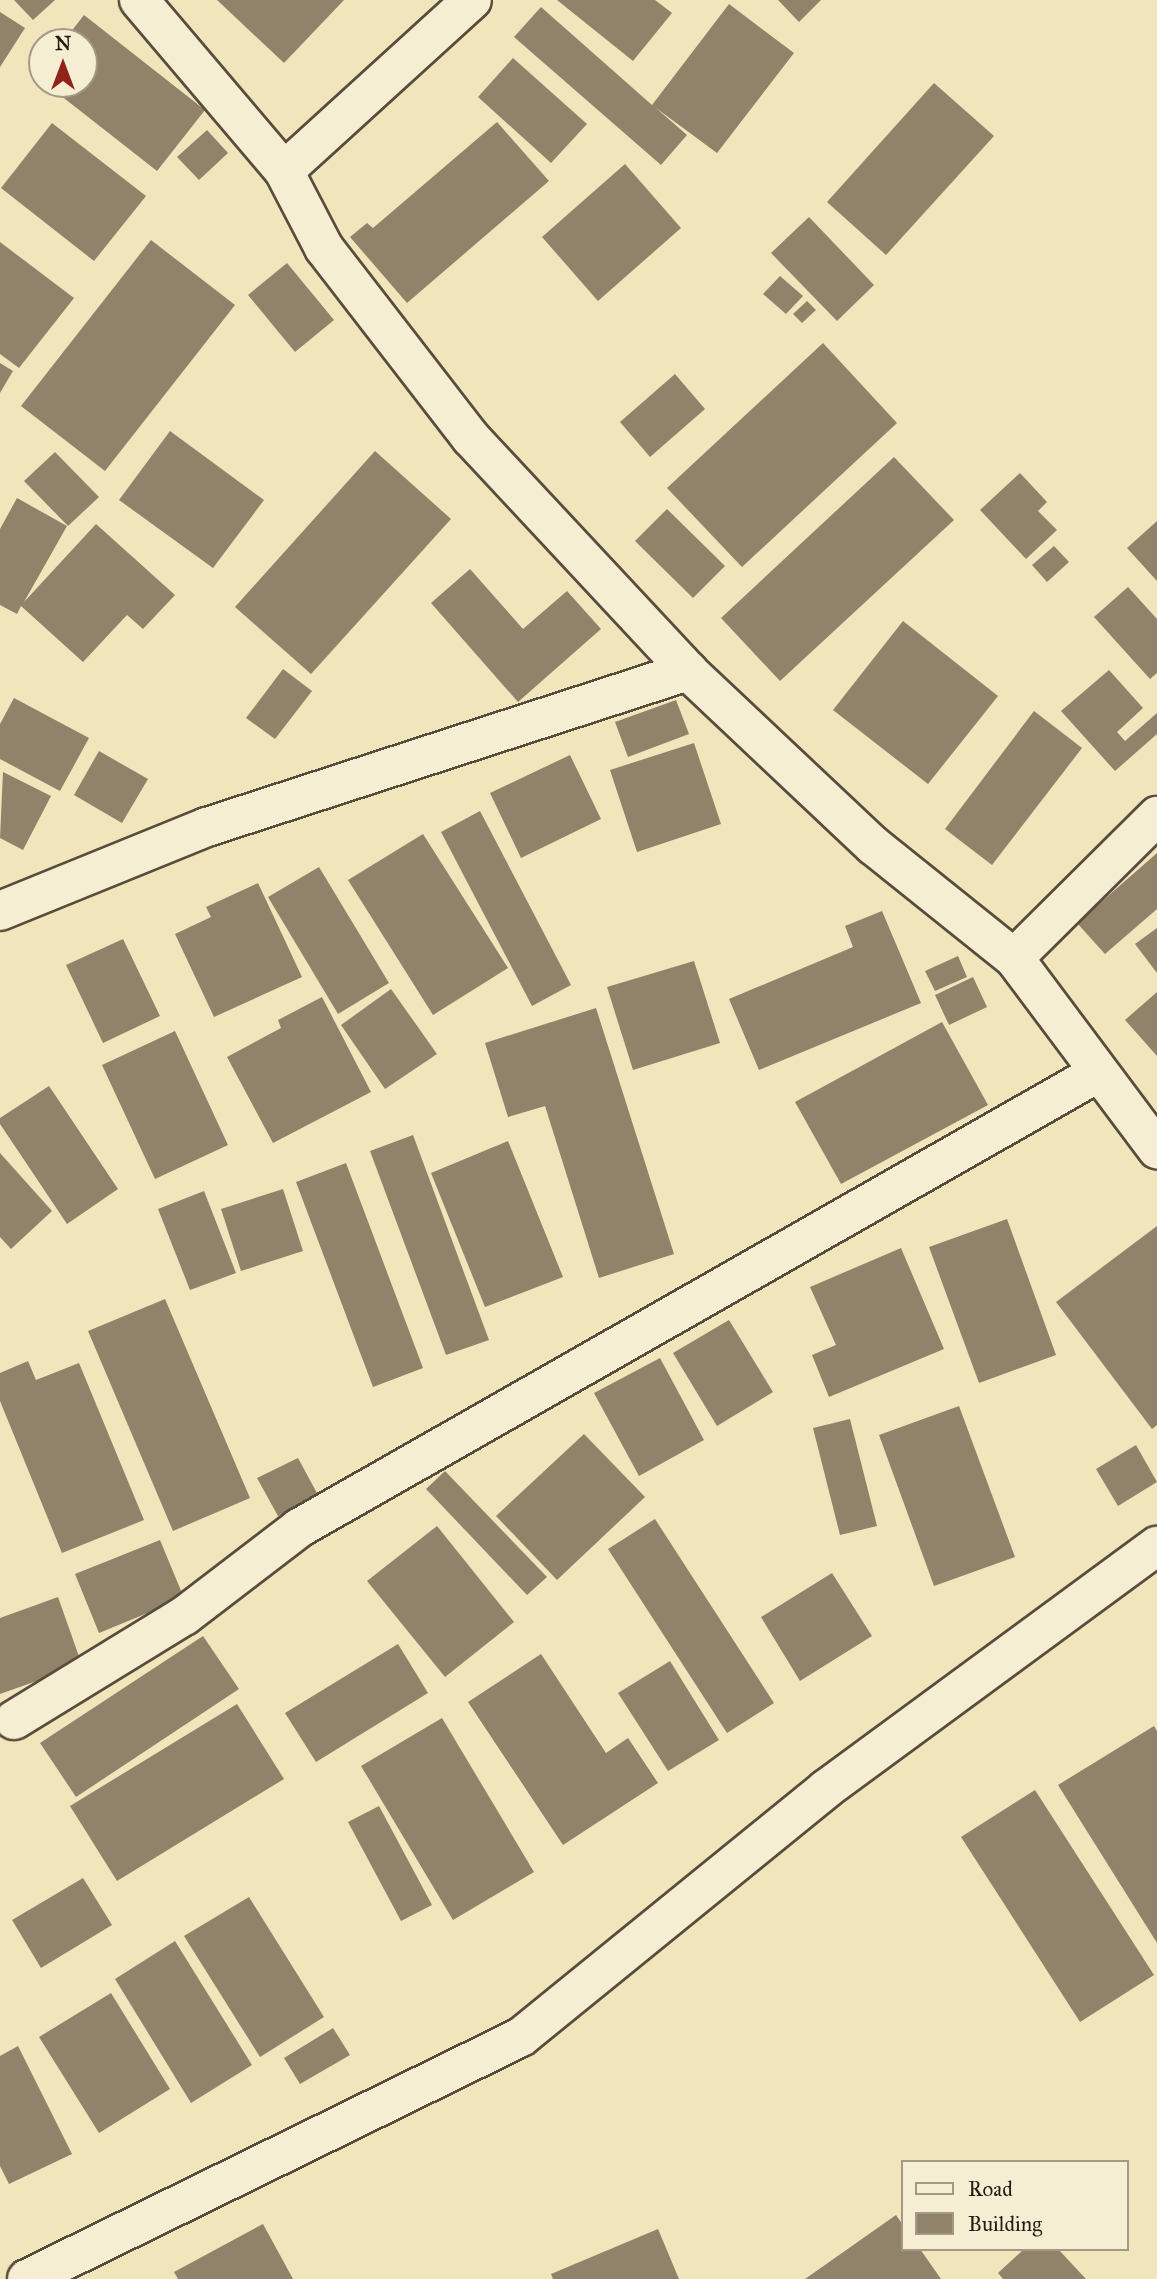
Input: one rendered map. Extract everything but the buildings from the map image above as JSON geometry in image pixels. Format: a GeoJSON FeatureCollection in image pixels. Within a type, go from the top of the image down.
{"type":"FeatureCollection","features":[{"type":"Feature","properties":{"kind":"street"},"geometry":{"type":"LineString","coordinates":[[139,0],[285,171],[324,248],[471,438],[688,671],[874,846],[1014,958],[1096,1074],[1157,1149]]}},
{"type":"Feature","properties":{"kind":"street"},"geometry":{"type":"LineString","coordinates":[[285,171],[472,0]]}},
{"type":"Feature","properties":{"kind":"street"},"geometry":{"type":"LineString","coordinates":[[0,911],[207,827],[688,671]]}},
{"type":"Feature","properties":{"kind":"street"},"geometry":{"type":"LineString","coordinates":[[1014,958],[1157,816]]}},
{"type":"Feature","properties":{"kind":"street"},"geometry":{"type":"LineString","coordinates":[[14,1720],[184,1616],[299,1528],[1096,1074]]}},
{"type":"Feature","properties":{"kind":"street"},"geometry":{"type":"LineString","coordinates":[[53,2273],[521,2037],[826,1789],[1157,1546]]}}]}
